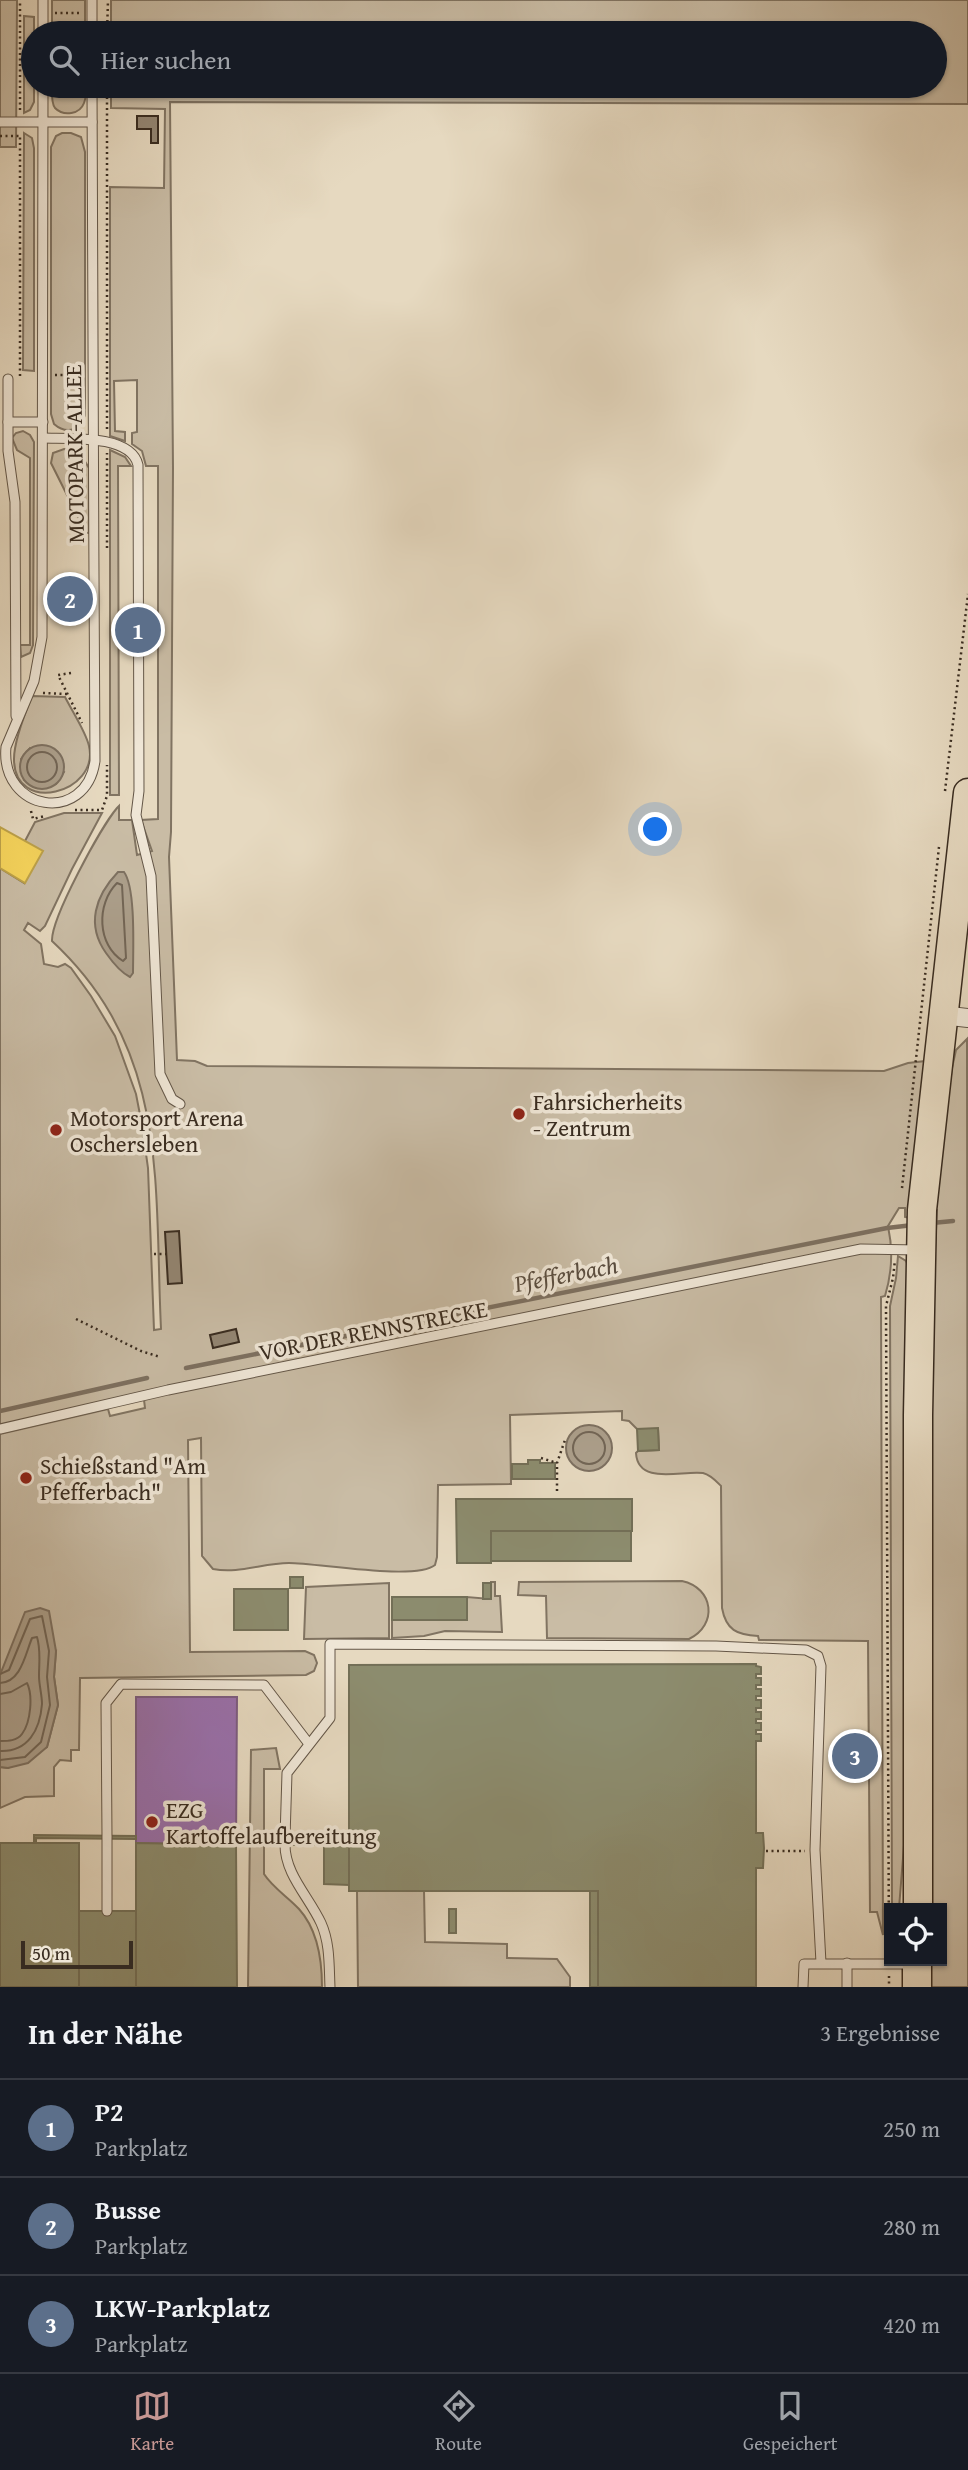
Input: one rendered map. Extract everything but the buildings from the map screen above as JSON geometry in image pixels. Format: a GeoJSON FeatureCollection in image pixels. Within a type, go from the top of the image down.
{"type":"FeatureCollection","features":[{"type":"Feature","properties":{"kind":"main road"},"geometry":{"type":"LineString","coordinates":[[918,1903],[912,1226],[955,1016],[956,795]]}},
{"type":"Feature","properties":{"kind":"lane"},"geometry":{"type":"LineString","coordinates":[[43,0],[43,21]]}},
{"type":"Feature","properties":{"kind":"lane"},"geometry":{"type":"LineString","coordinates":[[92,0],[92,21]]}},
{"type":"Feature","properties":{"kind":"lane","name":"MOTOPARK-ALLEE"},"geometry":{"type":"LineString","coordinates":[[43,98],[42,637],[34,681],[6,747],[6,766],[16,788],[27,797],[40,802],[64,802],[82,790],[93,769],[92,98]]}},
{"type":"Feature","properties":{"kind":"lane"},"geometry":{"type":"LineString","coordinates":[[0,122],[92,122]]}},
{"type":"Feature","properties":{"kind":"lane"},"geometry":{"type":"LineString","coordinates":[[8,379],[8,452],[15,502],[17,721]]}},
{"type":"Feature","properties":{"kind":"lane"},"geometry":{"type":"LineString","coordinates":[[8,422],[43,422]]}},
{"type":"Feature","properties":{"kind":"lane"},"geometry":{"type":"LineString","coordinates":[[43,438],[116,444],[130,450],[138,465],[139,791],[136,815],[151,876],[160,1074],[173,1099],[180,1104]]}},
{"type":"Feature","properties":{"kind":"lane","name":"VOR DER RENNSTRECKE"},"geometry":{"type":"LineString","coordinates":[[0,1429],[168,1390],[861,1249],[912,1226]]}},
{"type":"Feature","properties":{"kind":"lane"},"geometry":{"type":"LineString","coordinates":[[330,1987],[328,1947],[321,1923],[285,1860],[286,1773],[330,1718],[330,1644],[716,1646],[806,1650],[818,1656],[821,1666],[815,1850],[821,1963]]}},
{"type":"Feature","properties":{"kind":"lane"},"geometry":{"type":"LineString","coordinates":[[107,1911],[106,1703],[121,1684],[264,1685],[309,1744]]}},
{"type":"Feature","properties":{"kind":"lane"},"geometry":{"type":"LineString","coordinates":[[803,1987],[804,1964],[884,1964]]}},
{"type":"Feature","properties":{"kind":"lane"},"geometry":{"type":"LineString","coordinates":[[847,1964],[847,1987]]}},
{"type":"Feature","properties":{"kind":"lane"},"geometry":{"type":"LineString","coordinates":[[897,1966],[917,1971]]}},
{"type":"Feature","properties":{"kind":"path"},"geometry":{"type":"LineString","coordinates":[[20,0],[20,122]]}},
{"type":"Feature","properties":{"kind":"path"},"geometry":{"type":"LineString","coordinates":[[107,21],[108,0]]}},
{"type":"Feature","properties":{"kind":"path"},"geometry":{"type":"LineString","coordinates":[[43,13],[107,13]]}},
{"type":"Feature","properties":{"kind":"path"},"geometry":{"type":"LineString","coordinates":[[0,136],[20,136],[20,386]]}},
{"type":"Feature","properties":{"kind":"path"},"geometry":{"type":"LineString","coordinates":[[20,374],[107,375]]}},
{"type":"Feature","properties":{"kind":"path"},"geometry":{"type":"LineString","coordinates":[[956,795],[968,594]]}},
{"type":"Feature","properties":{"kind":"path"},"geometry":{"type":"LineString","coordinates":[[71,673],[58,675],[88,734],[94,735]]}},
{"type":"Feature","properties":{"kind":"path"},"geometry":{"type":"LineString","coordinates":[[889,1903],[886,1307],[893,1278],[912,1226],[902,1170],[940,838]]}},
{"type":"Feature","properties":{"kind":"path"},"geometry":{"type":"LineString","coordinates":[[154,1254],[166,1254]]}},
{"type":"Feature","properties":{"kind":"path"},"geometry":{"type":"LineString","coordinates":[[76,1320],[141,1351],[160,1357]]}},
{"type":"Feature","properties":{"kind":"path"},"geometry":{"type":"LineString","coordinates":[[558,1491],[557,1463],[565,1440]]}},
{"type":"Feature","properties":{"kind":"path"},"geometry":{"type":"LineString","coordinates":[[541,1458],[557,1463]]}},
{"type":"Feature","properties":{"kind":"path"},"geometry":{"type":"LineString","coordinates":[[766,1851],[815,1850]]}},
{"type":"Feature","properties":{"kind":"path"},"geometry":{"type":"LineString","coordinates":[[889,1966],[889,1987]]}},
{"type":"Feature","properties":{"kind":"shaded area"},"geometry":{"type":"Polygon","coordinates":[[[0,0],[17,0],[16,147],[0,147],[0,0]]]}},
{"type":"Feature","properties":{"kind":"shaded area"},"geometry":{"type":"Polygon","coordinates":[[[52,0],[85,0],[85,21],[52,21],[52,0]]]}},
{"type":"Feature","properties":{"kind":"shaded area"},"geometry":{"type":"Polygon","coordinates":[[[111,0],[968,0],[968,104],[170,102],[173,468],[169,857],[177,1060],[195,1061],[207,1066],[884,1071],[908,1063],[926,1061],[910,1218],[905,1217],[905,1208],[899,1208],[888,1226],[891,1261],[885,1296],[881,1297],[883,1935],[877,1912],[870,1912],[868,1641],[759,1640],[758,1636],[734,1630],[726,1622],[722,1608],[721,1486],[703,1473],[662,1474],[644,1470],[636,1453],[659,1450],[658,1429],[637,1429],[629,1421],[622,1420],[622,1411],[510,1415],[511,1484],[438,1485],[437,1557],[435,1565],[424,1570],[365,1570],[289,1563],[232,1570],[213,1569],[202,1556],[201,1438],[188,1440],[190,1652],[305,1651],[314,1655],[317,1663],[314,1671],[306,1675],[80,1678],[79,1750],[71,1750],[71,1761],[60,1760],[54,1767],[54,1796],[25,1797],[0,1808],[0,1767],[8,1768],[47,1747],[58,1705],[54,1677],[56,1651],[0,1675],[0,1434],[108,1409],[110,1416],[145,1408],[143,1392],[0,1426],[0,868],[24,883],[25,841],[35,822],[64,813],[102,813],[45,926],[40,931],[28,923],[24,930],[41,944],[44,964],[58,967],[65,964],[71,968],[91,996],[115,1036],[136,1094],[148,1168],[154,1330],[161,1329],[155,1171],[148,1121],[136,1073],[118,1027],[90,983],[52,941],[59,913],[68,894],[89,852],[117,808],[119,806],[119,820],[132,820],[137,855],[152,851],[141,820],[158,819],[158,466],[146,466],[142,451],[132,444],[132,433],[137,432],[137,380],[114,381],[115,431],[125,432],[125,441],[110,436],[110,187],[164,188],[165,109],[111,108],[111,98],[947,98],[947,21],[111,21],[111,0]]]}},
{"type":"Feature","properties":{"kind":"shaded area"},"geometry":{"type":"Polygon","coordinates":[[[24,16],[34,17],[34,21],[24,21],[24,16]]]}},
{"type":"Feature","properties":{"kind":"shaded area"},"geometry":{"type":"Polygon","coordinates":[[[24,98],[34,98],[30,110],[24,113],[24,98]]]}},
{"type":"Feature","properties":{"kind":"shaded area"},"geometry":{"type":"Polygon","coordinates":[[[52,98],[85,98],[82,107],[71,113],[59,111],[52,98]]]}},
{"type":"Feature","properties":{"kind":"shaded area"},"geometry":{"type":"Polygon","coordinates":[[[24,133],[32,138],[34,148],[34,371],[23,370],[24,133]]]}},
{"type":"Feature","properties":{"kind":"shaded area"},"geometry":{"type":"Polygon","coordinates":[[[62,133],[81,137],[85,152],[85,415],[80,426],[70,430],[54,424],[51,414],[51,147],[56,136],[62,133]]]}},
{"type":"Feature","properties":{"kind":"shaded area"},"geometry":{"type":"Polygon","coordinates":[[[23,431],[30,435],[34,442],[33,645],[30,653],[21,657],[20,645],[30,645],[30,458],[17,450],[12,438],[23,431]]]}},
{"type":"Feature","properties":{"kind":"shaded area"},"geometry":{"type":"Polygon","coordinates":[[[64,449],[80,453],[89,468],[89,533],[86,533],[51,463],[53,453],[64,449]]]}},
{"type":"Feature","properties":{"kind":"shaded area"},"geometry":{"type":"Polygon","coordinates":[[[110,450],[125,457],[131,466],[118,466],[119,795],[110,795],[110,450]]]}},
{"type":"Feature","properties":{"kind":"shaded area"},"geometry":{"type":"Polygon","coordinates":[[[32,696],[65,697],[89,746],[89,762],[82,776],[70,786],[56,792],[27,788],[18,777],[14,752],[32,696]],[[30,748],[21,759],[24,780],[36,788],[56,784],[64,772],[30,748]]]}},
{"type":"Feature","properties":{"kind":"shaded area"},"geometry":{"type":"Polygon","coordinates":[[[967,1039],[968,1987],[930,1987],[930,1966],[947,1966],[947,1903],[930,1903],[927,1415],[937,1210],[932,1209],[956,1050],[967,1039]]]}},
{"type":"Feature","properties":{"kind":"shaded area"},"geometry":{"type":"Polygon","coordinates":[[[898,1256],[906,1261],[909,1267],[907,1808],[899,1903],[892,1903],[890,1306],[898,1256]]]}},
{"type":"Feature","properties":{"kind":"shaded area"},"geometry":{"type":"Polygon","coordinates":[[[682,1581],[701,1591],[708,1607],[705,1625],[689,1639],[547,1638],[546,1596],[518,1595],[519,1582],[682,1581]]]}},
{"type":"Feature","properties":{"kind":"shaded area"},"geometry":{"type":"Polygon","coordinates":[[[491,1582],[495,1582],[495,1596],[500,1596],[502,1632],[445,1631],[424,1636],[392,1638],[392,1620],[467,1619],[467,1597],[490,1599],[491,1582]]]}},
{"type":"Feature","properties":{"kind":"shaded area"},"geometry":{"type":"Polygon","coordinates":[[[389,1583],[389,1638],[304,1639],[306,1587],[389,1583]]]}},
{"type":"Feature","properties":{"kind":"shaded area"},"geometry":{"type":"Polygon","coordinates":[[[276,1748],[280,1769],[264,1769],[264,1874],[299,1909],[311,1926],[320,1956],[322,1987],[248,1987],[251,1750],[276,1748]]]}},
{"type":"Feature","properties":{"kind":"shaded area"},"geometry":{"type":"Polygon","coordinates":[[[357,1891],[424,1891],[425,1942],[507,1944],[507,1958],[557,1959],[570,1977],[570,1987],[358,1987],[357,1891]]]}},
{"type":"Feature","properties":{"kind":"water"},"geometry":{"type":"Polygon","coordinates":[[[42,745],[58,751],[64,767],[58,783],[42,789],[26,783],[20,767],[26,751],[42,745]]]}},
{"type":"Feature","properties":{"kind":"water"},"geometry":{"type":"Polygon","coordinates":[[[118,872],[124,872],[128,880],[132,905],[133,973],[130,977],[117,967],[106,953],[96,932],[99,901],[118,872]]]}},
{"type":"Feature","properties":{"kind":"water"},"geometry":{"type":"Polygon","coordinates":[[[589,1425],[605,1432],[612,1448],[605,1464],[589,1471],[573,1464],[566,1448],[573,1432],[589,1425]]]}},
{"type":"Feature","properties":{"kind":"water"},"geometry":{"type":"Polygon","coordinates":[[[40,1608],[49,1611],[56,1651],[54,1677],[58,1705],[47,1747],[28,1763],[8,1768],[0,1767],[0,1675],[25,1612],[40,1608]]]}},
{"type":"Feature","properties":{"kind":"waterway","name":"Pfefferbach"},"geometry":{"type":"LineString","coordinates":[[932,1223],[953,1221]]}},
{"type":"Feature","properties":{"kind":"waterway","name":"Pfefferbach"},"geometry":{"type":"LineString","coordinates":[[186,1368],[913,1225]]}},
{"type":"Feature","properties":{"kind":"waterway","name":"Pfefferbach"},"geometry":{"type":"LineString","coordinates":[[0,1411],[147,1378]]}},
{"type":"Feature","properties":{"kind":"place","name":"Busse"},"geometry":{"type":"Point","coordinates":[70,599]}},
{"type":"Feature","properties":{"kind":"place","name":"P2"},"geometry":{"type":"Point","coordinates":[138,630]}},
{"type":"Feature","properties":{"kind":"place","name":"Fahrsicherheits - Zentrum"},"geometry":{"type":"Point","coordinates":[519,1114]}},
{"type":"Feature","properties":{"kind":"place","name":"Motorsport Arena Oschersleben"},"geometry":{"type":"Point","coordinates":[56,1130]}},
{"type":"Feature","properties":{"kind":"place","name":"Schießstand \"Am Pfefferbach\""},"geometry":{"type":"Point","coordinates":[26,1478]}},
{"type":"Feature","properties":{"kind":"place","name":"LKW-Parkplatz"},"geometry":{"type":"Point","coordinates":[855,1756]}},
{"type":"Feature","properties":{"kind":"place","name":"EZG Kartoffelaufbereitung"},"geometry":{"type":"Point","coordinates":[152,1822]}}]}
